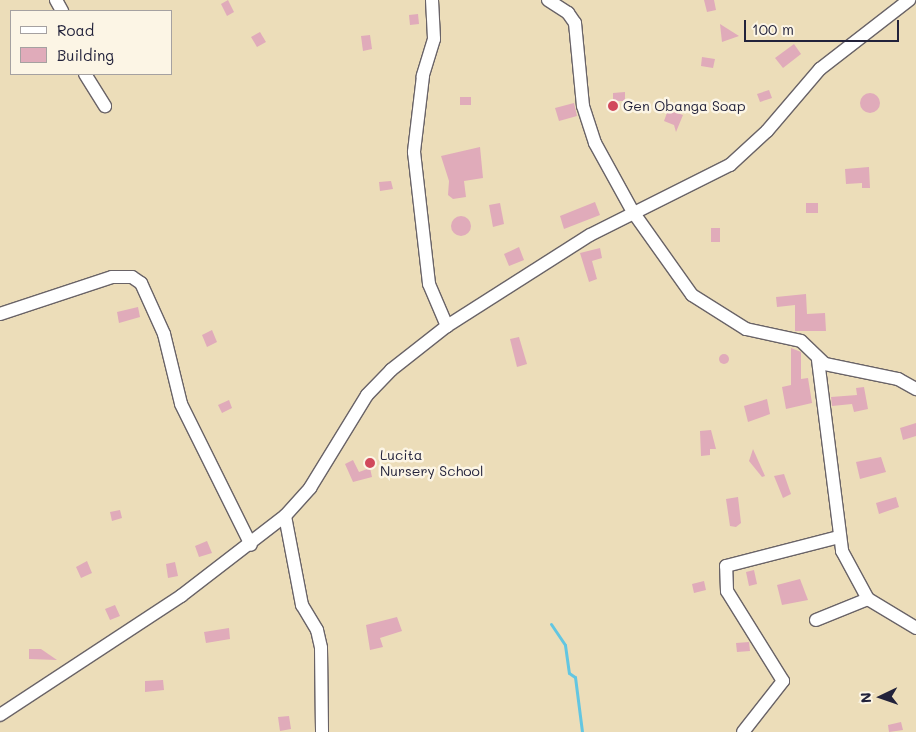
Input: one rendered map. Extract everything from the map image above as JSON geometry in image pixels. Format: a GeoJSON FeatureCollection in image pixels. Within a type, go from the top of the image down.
{"type":"FeatureCollection","features":[{"type":"Feature","properties":{"kind":"street"},"geometry":{"type":"LineString","coordinates":[[432,0],[434,40],[423,76],[414,152],[429,284],[447,326]]}},
{"type":"Feature","properties":{"kind":"street"},"geometry":{"type":"LineString","coordinates":[[548,0],[568,13],[575,23],[587,124],[633,212],[673,272],[706,307],[754,332],[802,341],[818,360],[839,537],[868,600],[916,628]]}},
{"type":"Feature","properties":{"kind":"street"},"geometry":{"type":"LineString","coordinates":[[0,715],[251,545],[285,516],[310,488],[379,381],[447,326],[633,212],[707,179],[741,157],[820,69],[909,0]]}},
{"type":"Feature","properties":{"kind":"street"},"geometry":{"type":"LineString","coordinates":[[87,75],[105,106]]}},
{"type":"Feature","properties":{"kind":"street"},"geometry":{"type":"LineString","coordinates":[[0,314],[112,277],[132,277],[141,283],[164,334],[181,404],[251,545]]}},
{"type":"Feature","properties":{"kind":"street"},"geometry":{"type":"LineString","coordinates":[[818,360],[898,378],[916,389]]}},
{"type":"Feature","properties":{"kind":"street"},"geometry":{"type":"LineString","coordinates":[[285,516],[302,605],[317,630],[321,648],[322,732]]}},
{"type":"Feature","properties":{"kind":"street"},"geometry":{"type":"LineString","coordinates":[[743,732],[783,681],[727,591],[726,566],[839,537]]}},
{"type":"Feature","properties":{"kind":"street"},"geometry":{"type":"LineString","coordinates":[[816,620],[868,600]]}},
{"type":"Feature","properties":{"kind":"building"},"geometry":{"type":"Polygon","coordinates":[[[228,0],[234,12],[227,16],[221,4],[228,0]]]}},
{"type":"Feature","properties":{"kind":"building"},"geometry":{"type":"Polygon","coordinates":[[[704,0],[714,0],[716,10],[707,12],[704,0]]]}},
{"type":"Feature","properties":{"kind":"building"},"geometry":{"type":"Polygon","coordinates":[[[418,14],[419,24],[410,25],[409,15],[418,14]]]}},
{"type":"Feature","properties":{"kind":"building"},"geometry":{"type":"Polygon","coordinates":[[[720,24],[739,36],[722,42],[720,24]]]}},
{"type":"Feature","properties":{"kind":"building"},"geometry":{"type":"Polygon","coordinates":[[[260,32],[266,42],[257,47],[251,37],[260,32]]]}},
{"type":"Feature","properties":{"kind":"building"},"geometry":{"type":"Polygon","coordinates":[[[370,35],[372,49],[363,51],[361,36],[370,35]]]}},
{"type":"Feature","properties":{"kind":"building"},"geometry":{"type":"Polygon","coordinates":[[[794,44],[801,54],[783,68],[775,58],[794,44]]]}},
{"type":"Feature","properties":{"kind":"building"},"geometry":{"type":"Polygon","coordinates":[[[702,57],[715,59],[713,68],[701,66],[702,57]]]}},
{"type":"Feature","properties":{"kind":"building"},"geometry":{"type":"Polygon","coordinates":[[[769,90],[772,98],[760,102],[757,94],[769,90]]]}},
{"type":"Feature","properties":{"kind":"building"},"geometry":{"type":"Polygon","coordinates":[[[625,92],[625,101],[613,101],[613,93],[625,92]]]}},
{"type":"Feature","properties":{"kind":"building"},"geometry":{"type":"Polygon","coordinates":[[[870,93],[877,96],[880,103],[877,110],[870,113],[863,110],[860,103],[863,96],[870,93]]]}},
{"type":"Feature","properties":{"kind":"building"},"geometry":{"type":"Polygon","coordinates":[[[460,97],[471,97],[471,105],[460,105],[460,97]]]}},
{"type":"Feature","properties":{"kind":"building"},"geometry":{"type":"Polygon","coordinates":[[[574,103],[577,116],[559,121],[555,108],[574,103]]]}},
{"type":"Feature","properties":{"kind":"building"},"geometry":{"type":"Polygon","coordinates":[[[668,110],[683,115],[676,132],[674,125],[664,121],[668,110]]]}},
{"type":"Feature","properties":{"kind":"building"},"geometry":{"type":"Polygon","coordinates":[[[480,147],[483,178],[464,181],[466,197],[453,199],[448,195],[449,181],[441,156],[480,147]]]}},
{"type":"Feature","properties":{"kind":"building"},"geometry":{"type":"Polygon","coordinates":[[[869,167],[870,188],[862,188],[862,183],[846,184],[845,169],[869,167]]]}},
{"type":"Feature","properties":{"kind":"building"},"geometry":{"type":"Polygon","coordinates":[[[391,181],[393,189],[380,191],[379,182],[391,181]]]}},
{"type":"Feature","properties":{"kind":"building"},"geometry":{"type":"Polygon","coordinates":[[[595,202],[600,215],[564,229],[560,216],[595,202]]]}},
{"type":"Feature","properties":{"kind":"building"},"geometry":{"type":"Polygon","coordinates":[[[500,203],[504,224],[493,227],[489,205],[500,203]]]}},
{"type":"Feature","properties":{"kind":"building"},"geometry":{"type":"Polygon","coordinates":[[[806,203],[818,203],[818,213],[806,213],[806,203]]]}},
{"type":"Feature","properties":{"kind":"building"},"geometry":{"type":"Polygon","coordinates":[[[457,216],[465,216],[471,222],[471,230],[465,236],[457,236],[451,230],[451,222],[457,216]]]}},
{"type":"Feature","properties":{"kind":"building"},"geometry":{"type":"Polygon","coordinates":[[[711,228],[720,228],[720,242],[711,242],[711,228]]]}},
{"type":"Feature","properties":{"kind":"building"},"geometry":{"type":"Polygon","coordinates":[[[519,247],[524,260],[509,266],[504,254],[519,247]]]}},
{"type":"Feature","properties":{"kind":"building"},"geometry":{"type":"Polygon","coordinates":[[[600,248],[602,258],[592,261],[597,279],[589,282],[580,253],[600,248]]]}},
{"type":"Feature","properties":{"kind":"building"},"geometry":{"type":"Polygon","coordinates":[[[806,294],[807,314],[825,313],[826,331],[795,331],[795,305],[777,307],[776,297],[806,294]]]}},
{"type":"Feature","properties":{"kind":"building"},"geometry":{"type":"Polygon","coordinates":[[[138,307],[140,317],[119,323],[117,312],[138,307]]]}},
{"type":"Feature","properties":{"kind":"building"},"geometry":{"type":"Polygon","coordinates":[[[212,330],[217,342],[207,347],[202,335],[212,330]]]}},
{"type":"Feature","properties":{"kind":"building"},"geometry":{"type":"Polygon","coordinates":[[[519,337],[527,364],[517,367],[510,339],[519,337]]]}},
{"type":"Feature","properties":{"kind":"building"},"geometry":{"type":"Polygon","coordinates":[[[791,348],[801,352],[801,379],[808,378],[812,403],[786,409],[782,387],[791,385],[791,348]]]}},
{"type":"Feature","properties":{"kind":"building"},"geometry":{"type":"Polygon","coordinates":[[[722,354],[726,354],[729,359],[728,363],[722,364],[719,361],[719,357],[722,354]]]}},
{"type":"Feature","properties":{"kind":"building"},"geometry":{"type":"Polygon","coordinates":[[[864,387],[868,409],[854,412],[852,404],[832,406],[831,397],[857,395],[856,388],[864,387]]]}},
{"type":"Feature","properties":{"kind":"building"},"geometry":{"type":"Polygon","coordinates":[[[767,399],[770,414],[748,422],[744,406],[767,399]]]}},
{"type":"Feature","properties":{"kind":"building"},"geometry":{"type":"Polygon","coordinates":[[[229,400],[232,408],[222,413],[218,405],[229,400]]]}},
{"type":"Feature","properties":{"kind":"building"},"geometry":{"type":"Polygon","coordinates":[[[916,423],[916,436],[903,440],[900,428],[916,423]]]}},
{"type":"Feature","properties":{"kind":"building"},"geometry":{"type":"Polygon","coordinates":[[[711,430],[716,449],[710,449],[710,455],[701,456],[700,431],[711,430]]]}},
{"type":"Feature","properties":{"kind":"building"},"geometry":{"type":"Polygon","coordinates":[[[753,449],[765,476],[762,477],[749,461],[753,449]]]}},
{"type":"Feature","properties":{"kind":"building"},"geometry":{"type":"Polygon","coordinates":[[[881,457],[886,472],[860,479],[856,462],[881,457]]]}},
{"type":"Feature","properties":{"kind":"building"},"geometry":{"type":"Polygon","coordinates":[[[353,460],[359,472],[370,468],[372,477],[353,482],[345,464],[353,460]]]}},
{"type":"Feature","properties":{"kind":"building"},"geometry":{"type":"Polygon","coordinates":[[[784,474],[791,494],[783,498],[774,476],[784,474]]]}},
{"type":"Feature","properties":{"kind":"building"},"geometry":{"type":"Polygon","coordinates":[[[738,497],[741,523],[736,527],[730,526],[726,499],[738,497]]]}},
{"type":"Feature","properties":{"kind":"building"},"geometry":{"type":"Polygon","coordinates":[[[896,497],[899,507],[879,514],[876,503],[896,497]]]}},
{"type":"Feature","properties":{"kind":"building"},"geometry":{"type":"Polygon","coordinates":[[[120,510],[122,518],[112,521],[110,512],[120,510]]]}},
{"type":"Feature","properties":{"kind":"building"},"geometry":{"type":"Polygon","coordinates":[[[207,541],[212,553],[199,557],[195,546],[207,541]]]}},
{"type":"Feature","properties":{"kind":"building"},"geometry":{"type":"Polygon","coordinates":[[[87,561],[92,573],[81,578],[76,567],[87,561]]]}},
{"type":"Feature","properties":{"kind":"building"},"geometry":{"type":"Polygon","coordinates":[[[175,562],[178,576],[168,578],[166,564],[175,562]]]}},
{"type":"Feature","properties":{"kind":"building"},"geometry":{"type":"Polygon","coordinates":[[[754,570],[757,584],[749,586],[746,572],[754,570]]]}},
{"type":"Feature","properties":{"kind":"building"},"geometry":{"type":"Polygon","coordinates":[[[800,579],[808,600],[782,605],[777,585],[800,579]]]}},
{"type":"Feature","properties":{"kind":"building"},"geometry":{"type":"Polygon","coordinates":[[[704,581],[706,590],[694,593],[692,584],[704,581]]]}},
{"type":"Feature","properties":{"kind":"building"},"geometry":{"type":"Polygon","coordinates":[[[115,605],[120,616],[110,620],[105,609],[115,605]]]}},
{"type":"Feature","properties":{"kind":"building"},"geometry":{"type":"Polygon","coordinates":[[[397,617],[402,631],[380,638],[383,647],[370,650],[366,625],[397,617]]]}},
{"type":"Feature","properties":{"kind":"building"},"geometry":{"type":"Polygon","coordinates":[[[229,628],[230,639],[206,643],[204,632],[229,628]]]}},
{"type":"Feature","properties":{"kind":"building"},"geometry":{"type":"Polygon","coordinates":[[[749,642],[750,651],[737,652],[736,643],[749,642]]]}},
{"type":"Feature","properties":{"kind":"building"},"geometry":{"type":"Polygon","coordinates":[[[29,649],[41,649],[57,660],[29,659],[29,649]]]}},
{"type":"Feature","properties":{"kind":"building"},"geometry":{"type":"Polygon","coordinates":[[[163,680],[164,690],[145,692],[145,681],[163,680]]]}},
{"type":"Feature","properties":{"kind":"building"},"geometry":{"type":"Polygon","coordinates":[[[289,716],[291,729],[280,731],[278,717],[289,716]]]}},
{"type":"Feature","properties":{"kind":"building"},"geometry":{"type":"Polygon","coordinates":[[[901,722],[903,730],[889,732],[888,725],[901,722]]]}},
{"type":"Feature","properties":{"kind":"waterway"},"geometry":{"type":"LineString","coordinates":[[551,624],[565,645],[569,673],[575,677],[582,732]]}},
{"type":"Feature","properties":{"kind":"place","name":"Gen Obanga Soap"},"geometry":{"type":"Point","coordinates":[613,106]}},
{"type":"Feature","properties":{"kind":"place","name":"Lucita Nursery School"},"geometry":{"type":"Point","coordinates":[370,463]}}]}
